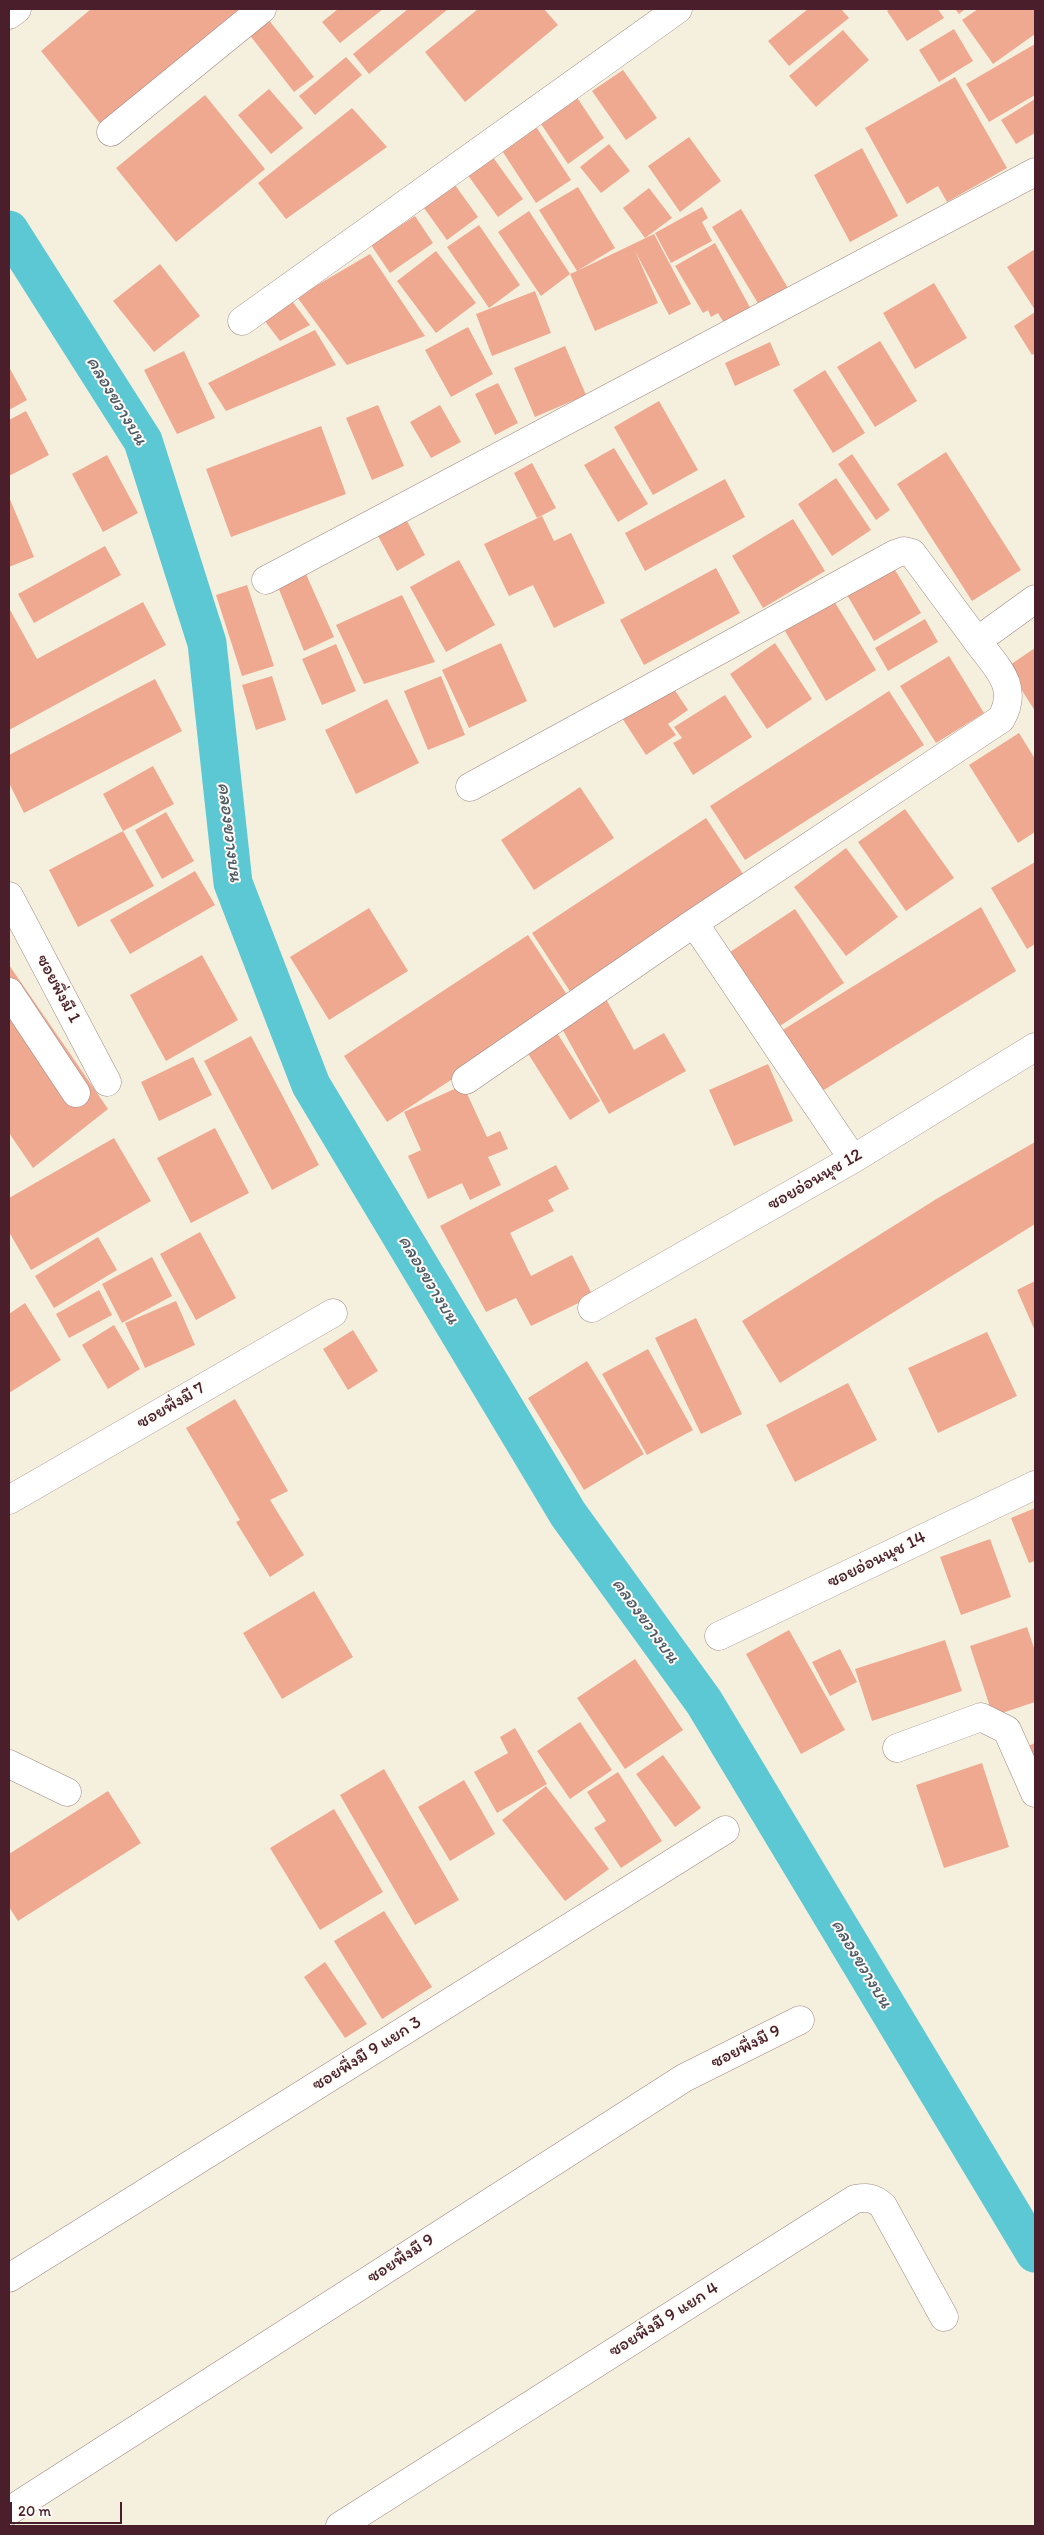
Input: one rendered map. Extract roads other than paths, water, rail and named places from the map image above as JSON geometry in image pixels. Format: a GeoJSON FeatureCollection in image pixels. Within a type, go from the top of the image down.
{"type":"FeatureCollection","features":[{"type":"Feature","properties":{"kind":"street"},"geometry":{"type":"LineString","coordinates":[[9,15],[17,9]]}},
{"type":"Feature","properties":{"kind":"street"},"geometry":{"type":"LineString","coordinates":[[112,132],[262,9]]}},
{"type":"Feature","properties":{"kind":"street"},"geometry":{"type":"LineString","coordinates":[[242,321],[678,9]]}},
{"type":"Feature","properties":{"kind":"street"},"geometry":{"type":"LineString","coordinates":[[266,580],[1035,172]]}},
{"type":"Feature","properties":{"kind":"street"},"geometry":{"type":"LineString","coordinates":[[466,1080],[694,923],[1001,719],[1006,711],[1010,691],[1006,682],[977,641],[912,553],[904,551],[895,554],[470,787]]}},
{"type":"Feature","properties":{"kind":"street"},"geometry":{"type":"LineString","coordinates":[[977,641],[1035,599]]}},
{"type":"Feature","properties":{"kind":"street","name":"ซอยพึ่งมี 1"},"geometry":{"type":"LineString","coordinates":[[9,896],[107,1082]]}},
{"type":"Feature","properties":{"kind":"street"},"geometry":{"type":"LineString","coordinates":[[694,923],[853,1160]]}},
{"type":"Feature","properties":{"kind":"street"},"geometry":{"type":"LineString","coordinates":[[9,992],[76,1093]]}},
{"type":"Feature","properties":{"kind":"street","name":"ซอยอ่อนนุช 12"},"geometry":{"type":"LineString","coordinates":[[592,1308],[853,1160],[1035,1047]]}},
{"type":"Feature","properties":{"kind":"street","name":"ซอยพึ่งมี 7"},"geometry":{"type":"LineString","coordinates":[[9,1500],[333,1313]]}},
{"type":"Feature","properties":{"kind":"street","name":"ซอยอ่อนนุช 14"},"geometry":{"type":"LineString","coordinates":[[719,1636],[1035,1485]]}},
{"type":"Feature","properties":{"kind":"street"},"geometry":{"type":"LineString","coordinates":[[898,1748],[980,1717],[1007,1730],[1035,1793]]}},
{"type":"Feature","properties":{"kind":"street"},"geometry":{"type":"LineString","coordinates":[[9,1764],[67,1792]]}},
{"type":"Feature","properties":{"kind":"street","name":"ซอยพึ่งมี 9 แยก 3"},"geometry":{"type":"LineString","coordinates":[[9,2278],[726,1830]]}},
{"type":"Feature","properties":{"kind":"street","name":"ซอยพึ่งมี 9"},"geometry":{"type":"LineString","coordinates":[[9,2511],[684,2078],[800,2020]]}},
{"type":"Feature","properties":{"kind":"street","name":"ซอยพึ่งมี 9 แยก 4"},"geometry":{"type":"LineString","coordinates":[[340,2526],[855,2199],[867,2197],[875,2199],[883,2206],[944,2317]]}},
{"type":"Feature","properties":{"kind":"waterway","name":"คลองขวางบน"},"geometry":{"type":"LineString","coordinates":[[9,230],[143,441],[207,643],[233,883],[311,1085],[568,1514],[704,1702],[1035,2253]]}}]}
